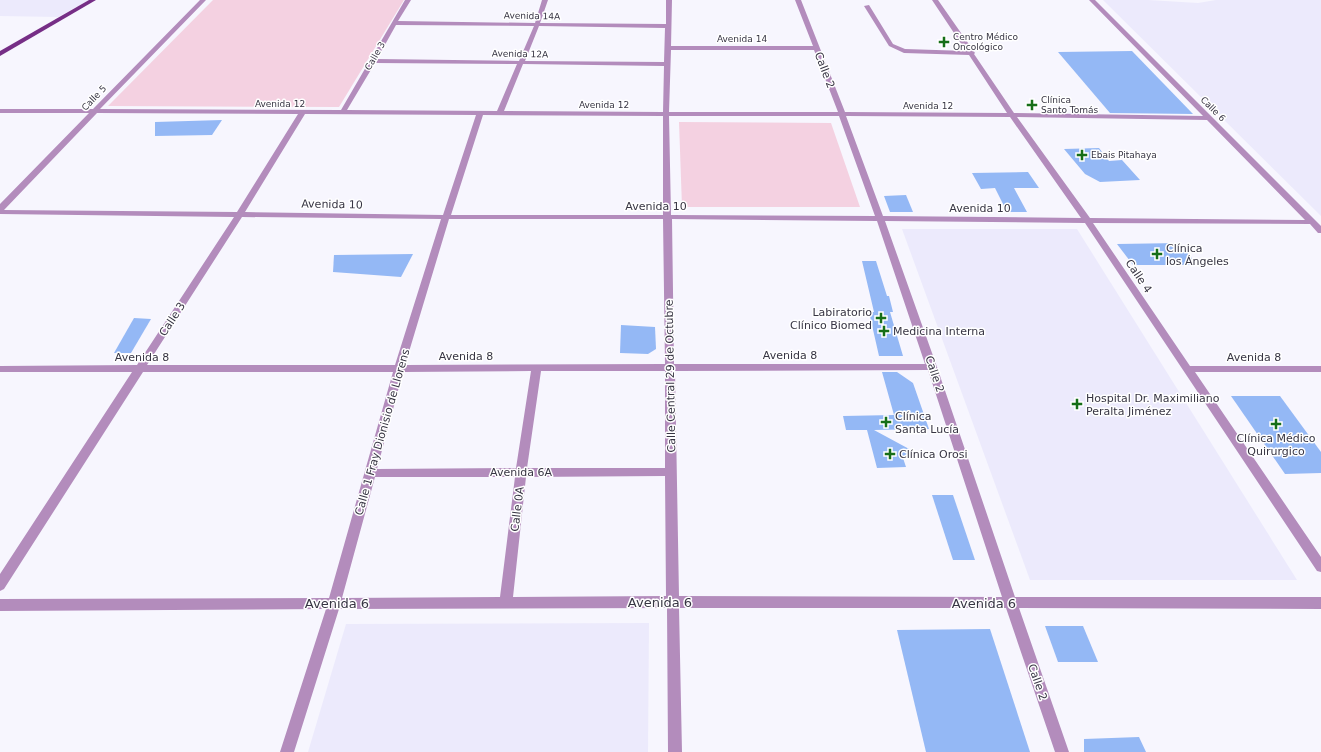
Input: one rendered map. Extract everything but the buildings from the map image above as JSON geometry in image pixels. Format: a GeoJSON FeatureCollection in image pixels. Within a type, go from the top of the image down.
{"type":"FeatureCollection","features":[{"type":"Feature","properties":{"kind":"main road"},"geometry":{"type":"LineString","coordinates":[[0,54],[93,0]]}},
{"type":"Feature","properties":{"kind":"street","name":"Calle 5"},"geometry":{"type":"LineString","coordinates":[[0,210],[203,0]]}},
{"type":"Feature","properties":{"kind":"street","name":"Calle 3"},"geometry":{"type":"LineString","coordinates":[[343,112],[408,0]]}},
{"type":"Feature","properties":{"kind":"street"},"geometry":{"type":"LineString","coordinates":[[498,114],[537,25],[545,0]]}},
{"type":"Feature","properties":{"kind":"street","name":"Calle Central 29 de Octubre"},"geometry":{"type":"LineString","coordinates":[[669,0],[666,114],[675,752]]}},
{"type":"Feature","properties":{"kind":"street","name":"Calle 2"},"geometry":{"type":"LineString","coordinates":[[798,0],[881,218],[1010,603],[1062,752]]}},
{"type":"Feature","properties":{"kind":"street","name":"Calle 4"},"geometry":{"type":"LineString","coordinates":[[935,0],[972,53],[1012,115],[1087,220],[1186,369],[1321,567]]}},
{"type":"Feature","properties":{"kind":"street","name":"Calle 6"},"geometry":{"type":"LineString","coordinates":[[1092,0],[1321,231]]}},
{"type":"Feature","properties":{"kind":"street"},"geometry":{"type":"LineString","coordinates":[[867,6],[891,45],[898,50],[972,53]]}},
{"type":"Feature","properties":{"kind":"street","name":"Avenida 14A"},"geometry":{"type":"LineString","coordinates":[[394,23],[668,26]]}},
{"type":"Feature","properties":{"kind":"street","name":"Avenida 14"},"geometry":{"type":"LineString","coordinates":[[668,48],[816,48]]}},
{"type":"Feature","properties":{"kind":"street","name":"Avenida 12A"},"geometry":{"type":"LineString","coordinates":[[373,61],[667,64]]}},
{"type":"Feature","properties":{"kind":"street","name":"Avenida 12"},"geometry":{"type":"LineString","coordinates":[[0,111],[1012,115],[1208,118]]}},
{"type":"Feature","properties":{"kind":"street","name":"Calle 3"},"geometry":{"type":"LineString","coordinates":[[0,584],[240,214],[302,113]]}},
{"type":"Feature","properties":{"kind":"street","name":"Calle 1 Fray Dionisio de Llorens"},"geometry":{"type":"LineString","coordinates":[[287,752],[334,604],[399,368],[480,114]]}},
{"type":"Feature","properties":{"kind":"street","name":"Avenida 10"},"geometry":{"type":"LineString","coordinates":[[0,210],[446,217],[881,218],[1312,222]]}},
{"type":"Feature","properties":{"kind":"street","name":"Avenida 8"},"geometry":{"type":"LineString","coordinates":[[0,369],[932,367]]}},
{"type":"Feature","properties":{"kind":"street","name":"Calle 0A"},"geometry":{"type":"LineString","coordinates":[[506,602],[521,472],[536,368]]}},
{"type":"Feature","properties":{"kind":"street","name":"Avenida 8"},"geometry":{"type":"LineString","coordinates":[[1186,369],[1321,369]]}},
{"type":"Feature","properties":{"kind":"street","name":"Avenida 6A"},"geometry":{"type":"LineString","coordinates":[[370,473],[671,472]]}},
{"type":"Feature","properties":{"kind":"street","name":"Avenida 6"},"geometry":{"type":"LineString","coordinates":[[0,605],[506,602],[1321,604]]}},
{"type":"Feature","properties":{"kind":"shaded area"},"geometry":{"type":"Polygon","coordinates":[[[0,0],[89,0],[58,17],[0,16],[0,0]]]}},
{"type":"Feature","properties":{"kind":"shaded area"},"geometry":{"type":"Polygon","coordinates":[[[213,0],[404,0],[339,107],[108,106],[213,0]]]}},
{"type":"Feature","properties":{"kind":"shaded area"},"geometry":{"type":"Polygon","coordinates":[[[1103,0],[1148,0],[1198,3],[1216,0],[1321,0],[1321,216],[1103,0]]]}},
{"type":"Feature","properties":{"kind":"shaded area"},"geometry":{"type":"Polygon","coordinates":[[[679,122],[831,123],[860,207],[682,207],[679,122]]]}},
{"type":"Feature","properties":{"kind":"shaded area","name":"Hospital Dr. Maximiliano Peralta Jiménez"},"geometry":{"type":"Polygon","coordinates":[[[902,229],[1077,229],[1297,580],[1030,580],[902,229]]]}},
{"type":"Feature","properties":{"kind":"shaded area"},"geometry":{"type":"Polygon","coordinates":[[[649,623],[648,752],[308,752],[346,624],[649,623]]]}},
{"type":"Feature","properties":{"kind":"place","name":"Centro Médico Oncológico"},"geometry":{"type":"Point","coordinates":[944,42]}},
{"type":"Feature","properties":{"kind":"place","name":"Clínica Santo Tomás"},"geometry":{"type":"Point","coordinates":[1032,105]}},
{"type":"Feature","properties":{"kind":"place","name":"Ebais Pitahaya"},"geometry":{"type":"Point","coordinates":[1082,155]}},
{"type":"Feature","properties":{"kind":"place","name":"Clínica los Ángeles"},"geometry":{"type":"Point","coordinates":[1157,254]}},
{"type":"Feature","properties":{"kind":"place","name":"Labiratorio Clínico Biomed"},"geometry":{"type":"Point","coordinates":[881,318]}},
{"type":"Feature","properties":{"kind":"place","name":"Medicina Interna"},"geometry":{"type":"Point","coordinates":[884,331]}},
{"type":"Feature","properties":{"kind":"place","name":"Hospital Dr. Maximiliano Peralta Jiménez"},"geometry":{"type":"Point","coordinates":[1077,404]}},
{"type":"Feature","properties":{"kind":"place","name":"Clínica Santa Lucía"},"geometry":{"type":"Point","coordinates":[886,422]}},
{"type":"Feature","properties":{"kind":"place","name":"Clínica Médico Quirurgico"},"geometry":{"type":"Point","coordinates":[1276,424]}},
{"type":"Feature","properties":{"kind":"place","name":"Clínica Orosi"},"geometry":{"type":"Point","coordinates":[890,454]}}]}
